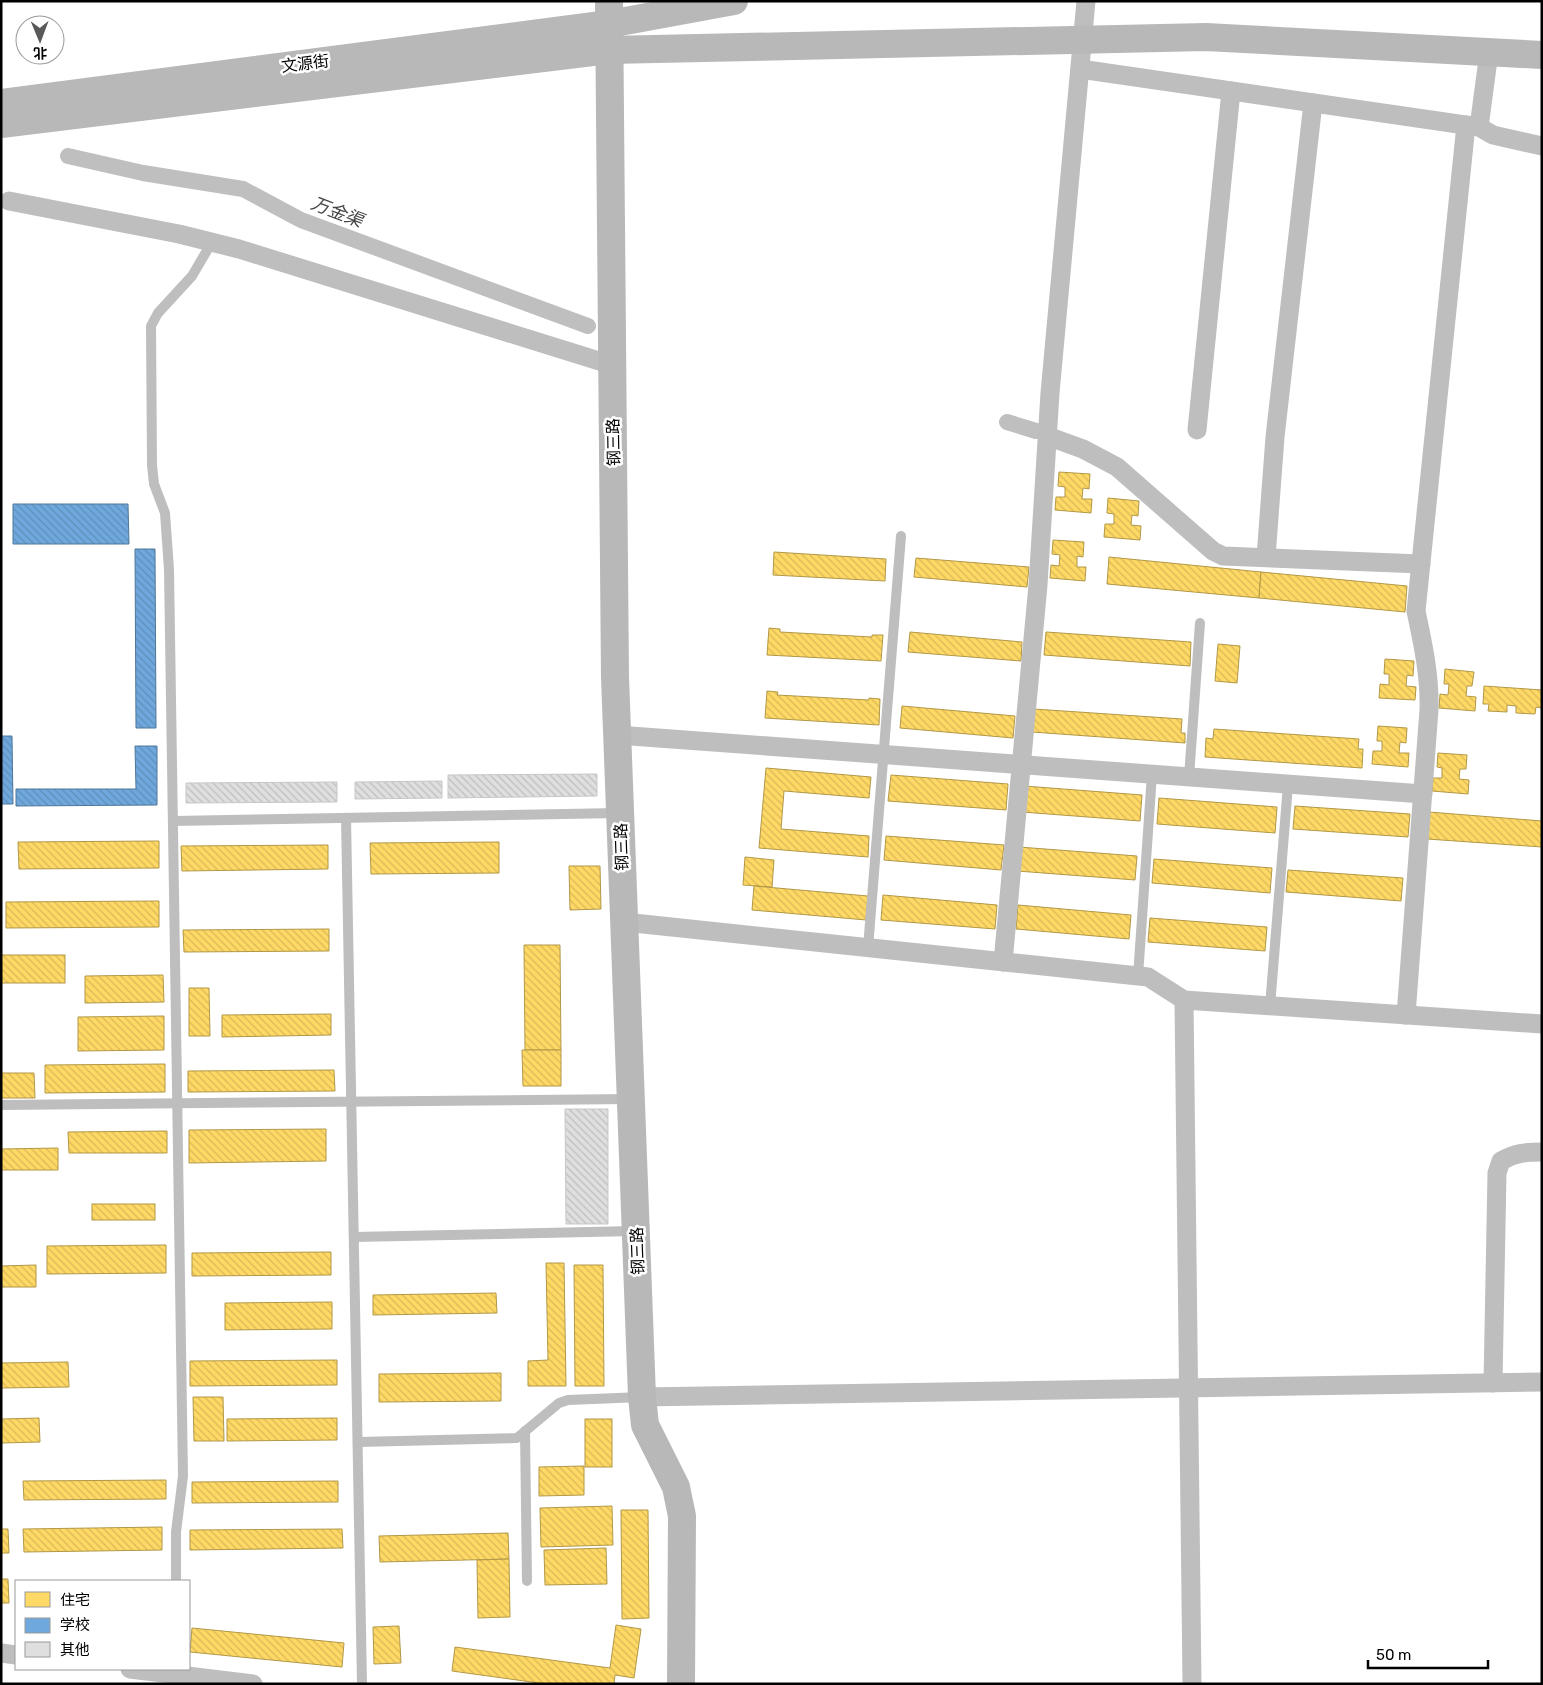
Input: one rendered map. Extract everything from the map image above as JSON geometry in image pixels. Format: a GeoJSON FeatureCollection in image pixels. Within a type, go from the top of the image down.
{"type":"FeatureCollection","features":[{"type":"Feature","properties":{"kind":"street","name":"文源街"},"geometry":{"type":"LineString","coordinates":[[1,103],[609,12],[734,1]]}},
{"type":"Feature","properties":{"kind":"street"},"geometry":{"type":"LineString","coordinates":[[1003,962],[1038,584],[1047,436],[1086,1]]}},
{"type":"Feature","properties":{"kind":"street","name":"钢三路"},"geometry":{"type":"LineString","coordinates":[[609,12],[617,735],[642,1397],[645,1425],[676,1487],[682,1516],[681,1684]]}},
{"type":"Feature","properties":{"kind":"street","name":"文源街"},"geometry":{"type":"LineString","coordinates":[[1,124],[609,50],[1206,37],[1542,55]]}},
{"type":"Feature","properties":{"kind":"street"},"geometry":{"type":"LineString","coordinates":[[1406,1015],[1430,689],[1416,611],[1420,564],[1472,126],[1489,52]]}},
{"type":"Feature","properties":{"kind":"street"},"geometry":{"type":"LineString","coordinates":[[1080,69],[1472,126],[1493,135],[1542,146]]}},
{"type":"Feature","properties":{"kind":"street"},"geometry":{"type":"LineString","coordinates":[[1197,430],[1231,91]]}},
{"type":"Feature","properties":{"kind":"street"},"geometry":{"type":"LineString","coordinates":[[1266,557],[1276,427],[1313,103]]}},
{"type":"Feature","properties":{"kind":"street"},"geometry":{"type":"LineString","coordinates":[[9,201],[212,242],[612,366]]}},
{"type":"Feature","properties":{"kind":"street"},"geometry":{"type":"LineString","coordinates":[[1047,436],[1083,450],[1117,467],[1213,551],[1224,556],[1420,564]]}},
{"type":"Feature","properties":{"kind":"street"},"geometry":{"type":"LineString","coordinates":[[617,735],[1423,794]]}},
{"type":"Feature","properties":{"kind":"street"},"geometry":{"type":"LineString","coordinates":[[624,922],[1148,977],[1184,1000],[1542,1024]]}},
{"type":"Feature","properties":{"kind":"street"},"geometry":{"type":"LineString","coordinates":[[1184,1000],[1187,1388],[1192,1684]]}},
{"type":"Feature","properties":{"kind":"street"},"geometry":{"type":"LineString","coordinates":[[1493,1383],[1497,1173],[1501,1161],[1512,1154],[1518,1152],[1542,1152]]}},
{"type":"Feature","properties":{"kind":"street"},"geometry":{"type":"LineString","coordinates":[[642,1397],[1542,1382]]}},
{"type":"Feature","properties":{"kind":"street"},"geometry":{"type":"LineString","coordinates":[[1,1653],[15,1655]]}},
{"type":"Feature","properties":{"kind":"street"},"geometry":{"type":"LineString","coordinates":[[146,1670],[177,1672],[253,1684]]}},
{"type":"Feature","properties":{"kind":"lane"},"geometry":{"type":"LineString","coordinates":[[176,1580],[176,1532],[183,1476],[169,570],[165,512],[154,484],[152,466],[152,326],[158,312],[192,276],[212,242]]}},
{"type":"Feature","properties":{"kind":"lane"},"geometry":{"type":"LineString","coordinates":[[868,948],[902,536]]}},
{"type":"Feature","properties":{"kind":"lane"},"geometry":{"type":"LineString","coordinates":[[1189,777],[1200,623]]}},
{"type":"Feature","properties":{"kind":"lane"},"geometry":{"type":"LineString","coordinates":[[1138,976],[1152,774]]}},
{"type":"Feature","properties":{"kind":"lane"},"geometry":{"type":"LineString","coordinates":[[1270,1006],[1288,784]]}},
{"type":"Feature","properties":{"kind":"lane"},"geometry":{"type":"LineString","coordinates":[[173,821],[620,813]]}},
{"type":"Feature","properties":{"kind":"lane"},"geometry":{"type":"LineString","coordinates":[[346,818],[362,1684]]}},
{"type":"Feature","properties":{"kind":"lane"},"geometry":{"type":"LineString","coordinates":[[1,1104],[631,1099]]}},
{"type":"Feature","properties":{"kind":"lane"},"geometry":{"type":"LineString","coordinates":[[354,1237],[636,1231]]}},
{"type":"Feature","properties":{"kind":"lane"},"geometry":{"type":"LineString","coordinates":[[359,1442],[517,1438],[559,1403],[568,1400],[642,1397]]}},
{"type":"Feature","properties":{"kind":"lane"},"geometry":{"type":"LineString","coordinates":[[525,1431],[527,1581]]}},
{"type":"Feature","properties":{"kind":"building: 住宅"},"geometry":{"type":"Polygon","coordinates":[[[1059,472],[1090,474],[1089,489],[1083,488],[1082,499],[1092,499],[1091,513],[1055,510],[1056,497],[1065,497],[1065,487],[1058,486],[1059,472]]]}},
{"type":"Feature","properties":{"kind":"building: 住宅"},"geometry":{"type":"Polygon","coordinates":[[[1108,498],[1139,501],[1138,516],[1132,515],[1131,525],[1141,526],[1140,540],[1104,537],[1105,524],[1114,524],[1114,514],[1107,513],[1108,498]]]}},
{"type":"Feature","properties":{"kind":"building: 住宅"},"geometry":{"type":"Polygon","coordinates":[[[1053,540],[1084,542],[1083,557],[1077,556],[1077,567],[1086,567],[1085,581],[1050,578],[1051,565],[1059,566],[1060,555],[1052,554],[1053,540]]]}},
{"type":"Feature","properties":{"kind":"building: 住宅"},"geometry":{"type":"Polygon","coordinates":[[[774,552],[886,559],[885,581],[773,575],[774,552]]]}},
{"type":"Feature","properties":{"kind":"building: 住宅"},"geometry":{"type":"Polygon","coordinates":[[[1109,557],[1261,572],[1259,598],[1107,584],[1109,557]]]}},
{"type":"Feature","properties":{"kind":"building: 住宅"},"geometry":{"type":"Polygon","coordinates":[[[916,558],[1029,567],[1027,587],[914,577],[916,558]]]}},
{"type":"Feature","properties":{"kind":"building: 住宅"},"geometry":{"type":"Polygon","coordinates":[[[1261,572],[1407,586],[1405,612],[1259,598],[1261,572]]]}},
{"type":"Feature","properties":{"kind":"building: 住宅"},"geometry":{"type":"Polygon","coordinates":[[[769,628],[780,629],[780,632],[872,637],[872,635],[883,635],[881,661],[767,655],[769,628]]]}},
{"type":"Feature","properties":{"kind":"building: 住宅"},"geometry":{"type":"Polygon","coordinates":[[[910,632],[1022,642],[1021,661],[908,652],[910,632]]]}},
{"type":"Feature","properties":{"kind":"building: 住宅"},"geometry":{"type":"Polygon","coordinates":[[[1046,632],[1191,642],[1190,666],[1044,655],[1046,632]]]}},
{"type":"Feature","properties":{"kind":"building: 住宅"},"geometry":{"type":"Polygon","coordinates":[[[1218,644],[1240,646],[1237,683],[1215,681],[1218,644]]]}},
{"type":"Feature","properties":{"kind":"building: 住宅"},"geometry":{"type":"Polygon","coordinates":[[[1385,659],[1414,661],[1413,676],[1407,675],[1406,686],[1416,687],[1415,700],[1379,698],[1380,684],[1389,685],[1389,674],[1384,674],[1385,659]]]}},
{"type":"Feature","properties":{"kind":"building: 住宅"},"geometry":{"type":"Polygon","coordinates":[[[1445,669],[1474,672],[1472,686],[1467,686],[1466,696],[1476,697],[1475,711],[1439,708],[1440,694],[1448,695],[1449,684],[1444,684],[1445,669]]]}},
{"type":"Feature","properties":{"kind":"building: 住宅"},"geometry":{"type":"Polygon","coordinates":[[[1484,686],[1542,690],[1542,708],[1536,707],[1535,714],[1516,713],[1516,706],[1507,705],[1507,712],[1488,711],[1489,704],[1483,704],[1484,686]]]}},
{"type":"Feature","properties":{"kind":"building: 住宅"},"geometry":{"type":"Polygon","coordinates":[[[767,691],[778,692],[777,695],[880,699],[879,725],[765,718],[767,691]]]}},
{"type":"Feature","properties":{"kind":"building: 住宅"},"geometry":{"type":"Polygon","coordinates":[[[902,706],[1015,716],[1013,738],[900,728],[902,706]]]}},
{"type":"Feature","properties":{"kind":"building: 住宅"},"geometry":{"type":"Polygon","coordinates":[[[1034,709],[1182,719],[1181,733],[1185,733],[1185,743],[1032,732],[1034,709]]]}},
{"type":"Feature","properties":{"kind":"building: 住宅"},"geometry":{"type":"Polygon","coordinates":[[[1378,726],[1407,728],[1406,743],[1400,742],[1399,753],[1409,753],[1408,767],[1372,764],[1373,751],[1382,751],[1382,741],[1377,741],[1378,726]]]}},
{"type":"Feature","properties":{"kind":"building: 住宅"},"geometry":{"type":"Polygon","coordinates":[[[1214,729],[1359,739],[1358,749],[1363,749],[1362,768],[1205,757],[1206,738],[1213,739],[1214,729]]]}},
{"type":"Feature","properties":{"kind":"building: 住宅"},"geometry":{"type":"Polygon","coordinates":[[[1438,753],[1467,755],[1466,769],[1460,769],[1459,779],[1469,780],[1468,794],[1432,791],[1433,778],[1442,778],[1442,768],[1437,767],[1438,753]]]}},
{"type":"Feature","properties":{"kind":"building: 住宅"},"geometry":{"type":"Polygon","coordinates":[[[766,768],[871,777],[869,798],[784,791],[781,829],[869,836],[868,857],[759,848],[766,768]]]}},
{"type":"Feature","properties":{"kind":"building: 住宅"},"geometry":{"type":"Polygon","coordinates":[[[891,775],[1008,784],[1006,810],[888,801],[891,775]]]}},
{"type":"Feature","properties":{"kind":"building: 住宅"},"geometry":{"type":"Polygon","coordinates":[[[1024,786],[1142,795],[1140,821],[1022,812],[1024,786]]]}},
{"type":"Feature","properties":{"kind":"building: 住宅"},"geometry":{"type":"Polygon","coordinates":[[[1159,798],[1277,807],[1275,833],[1157,824],[1159,798]]]}},
{"type":"Feature","properties":{"kind":"building: 住宅"},"geometry":{"type":"Polygon","coordinates":[[[1295,806],[1410,814],[1408,837],[1293,829],[1295,806]]]}},
{"type":"Feature","properties":{"kind":"building: 住宅"},"geometry":{"type":"Polygon","coordinates":[[[1429,812],[1542,821],[1542,847],[1427,839],[1429,812]]]}},
{"type":"Feature","properties":{"kind":"building: 住宅"},"geometry":{"type":"Polygon","coordinates":[[[886,836],[1004,845],[1001,870],[884,860],[886,836]]]}},
{"type":"Feature","properties":{"kind":"building: 住宅"},"geometry":{"type":"Polygon","coordinates":[[[159,841],[159,868],[19,869],[18,842],[159,841]]]}},
{"type":"Feature","properties":{"kind":"building: 住宅"},"geometry":{"type":"Polygon","coordinates":[[[499,842],[499,873],[371,874],[370,843],[499,842]]]}},
{"type":"Feature","properties":{"kind":"building: 住宅"},"geometry":{"type":"Polygon","coordinates":[[[328,845],[328,869],[182,871],[181,846],[328,845]]]}},
{"type":"Feature","properties":{"kind":"building: 住宅"},"geometry":{"type":"Polygon","coordinates":[[[1019,847],[1137,856],[1135,880],[1017,871],[1019,847]]]}},
{"type":"Feature","properties":{"kind":"building: 住宅"},"geometry":{"type":"Polygon","coordinates":[[[745,857],[774,860],[772,887],[743,885],[745,857]]]}},
{"type":"Feature","properties":{"kind":"building: 住宅"},"geometry":{"type":"Polygon","coordinates":[[[1154,859],[1272,868],[1270,893],[1152,883],[1154,859]]]}},
{"type":"Feature","properties":{"kind":"building: 住宅"},"geometry":{"type":"Polygon","coordinates":[[[569,866],[600,866],[601,909],[570,910],[569,866]]]}},
{"type":"Feature","properties":{"kind":"building: 住宅"},"geometry":{"type":"Polygon","coordinates":[[[1288,870],[1403,878],[1401,901],[1286,892],[1288,870]]]}},
{"type":"Feature","properties":{"kind":"building: 住宅"},"geometry":{"type":"Polygon","coordinates":[[[754,886],[868,896],[866,920],[752,910],[754,886]]]}},
{"type":"Feature","properties":{"kind":"building: 住宅"},"geometry":{"type":"Polygon","coordinates":[[[883,895],[997,905],[995,929],[881,920],[883,895]]]}},
{"type":"Feature","properties":{"kind":"building: 住宅"},"geometry":{"type":"Polygon","coordinates":[[[159,901],[159,927],[6,928],[6,902],[159,901]]]}},
{"type":"Feature","properties":{"kind":"building: 住宅"},"geometry":{"type":"Polygon","coordinates":[[[1018,905],[1131,915],[1129,939],[1016,929],[1018,905]]]}},
{"type":"Feature","properties":{"kind":"building: 住宅"},"geometry":{"type":"Polygon","coordinates":[[[1150,918],[1267,927],[1265,951],[1148,942],[1150,918]]]}},
{"type":"Feature","properties":{"kind":"building: 住宅"},"geometry":{"type":"Polygon","coordinates":[[[329,929],[329,951],[184,952],[183,930],[329,929]]]}},
{"type":"Feature","properties":{"kind":"building: 住宅"},"geometry":{"type":"Polygon","coordinates":[[[524,945],[560,945],[561,1050],[525,1050],[524,945]]]}},
{"type":"Feature","properties":{"kind":"building: 住宅"},"geometry":{"type":"Polygon","coordinates":[[[1,955],[65,955],[65,983],[1,983],[1,955]]]}},
{"type":"Feature","properties":{"kind":"building: 住宅"},"geometry":{"type":"Polygon","coordinates":[[[163,975],[164,1002],[85,1003],[85,976],[163,975]]]}},
{"type":"Feature","properties":{"kind":"building: 住宅"},"geometry":{"type":"Polygon","coordinates":[[[189,988],[209,988],[210,1036],[189,1036],[189,988]]]}},
{"type":"Feature","properties":{"kind":"building: 住宅"},"geometry":{"type":"Polygon","coordinates":[[[331,1014],[331,1035],[222,1037],[222,1015],[331,1014]]]}},
{"type":"Feature","properties":{"kind":"building: 住宅"},"geometry":{"type":"Polygon","coordinates":[[[164,1016],[164,1050],[78,1051],[78,1017],[164,1016]]]}},
{"type":"Feature","properties":{"kind":"building: 住宅"},"geometry":{"type":"Polygon","coordinates":[[[522,1050],[561,1050],[561,1086],[523,1086],[522,1050]]]}},
{"type":"Feature","properties":{"kind":"building: 住宅"},"geometry":{"type":"Polygon","coordinates":[[[165,1064],[165,1092],[45,1093],[45,1065],[165,1064]]]}},
{"type":"Feature","properties":{"kind":"building: 住宅"},"geometry":{"type":"Polygon","coordinates":[[[334,1070],[335,1091],[188,1092],[188,1071],[334,1070]]]}},
{"type":"Feature","properties":{"kind":"building: 住宅"},"geometry":{"type":"Polygon","coordinates":[[[1,1073],[34,1073],[35,1098],[1,1098],[1,1073]]]}},
{"type":"Feature","properties":{"kind":"building: 住宅"},"geometry":{"type":"Polygon","coordinates":[[[326,1129],[326,1161],[189,1163],[189,1130],[326,1129]]]}},
{"type":"Feature","properties":{"kind":"building: 住宅"},"geometry":{"type":"Polygon","coordinates":[[[167,1131],[167,1153],[69,1153],[68,1132],[167,1131]]]}},
{"type":"Feature","properties":{"kind":"building: 住宅"},"geometry":{"type":"Polygon","coordinates":[[[58,1148],[58,1170],[1,1170],[1,1149],[58,1148]]]}},
{"type":"Feature","properties":{"kind":"building: 住宅"},"geometry":{"type":"Polygon","coordinates":[[[92,1204],[155,1204],[155,1220],[92,1220],[92,1204]]]}},
{"type":"Feature","properties":{"kind":"building: 住宅"},"geometry":{"type":"Polygon","coordinates":[[[166,1245],[166,1273],[47,1274],[47,1246],[166,1245]]]}},
{"type":"Feature","properties":{"kind":"building: 住宅"},"geometry":{"type":"Polygon","coordinates":[[[331,1252],[331,1275],[192,1276],[192,1253],[331,1252]]]}},
{"type":"Feature","properties":{"kind":"building: 住宅"},"geometry":{"type":"Polygon","coordinates":[[[546,1263],[564,1263],[566,1386],[528,1386],[528,1361],[548,1360],[546,1263]]]}},
{"type":"Feature","properties":{"kind":"building: 住宅"},"geometry":{"type":"Polygon","coordinates":[[[36,1265],[36,1287],[1,1287],[1,1266],[36,1265]]]}},
{"type":"Feature","properties":{"kind":"building: 住宅"},"geometry":{"type":"Polygon","coordinates":[[[574,1265],[603,1265],[604,1386],[575,1386],[574,1265]]]}},
{"type":"Feature","properties":{"kind":"building: 住宅"},"geometry":{"type":"Polygon","coordinates":[[[496,1293],[497,1313],[373,1315],[373,1295],[496,1293]]]}},
{"type":"Feature","properties":{"kind":"building: 住宅"},"geometry":{"type":"Polygon","coordinates":[[[332,1302],[332,1329],[225,1330],[225,1303],[332,1302]]]}},
{"type":"Feature","properties":{"kind":"building: 住宅"},"geometry":{"type":"Polygon","coordinates":[[[337,1360],[337,1385],[190,1386],[190,1361],[337,1360]]]}},
{"type":"Feature","properties":{"kind":"building: 住宅"},"geometry":{"type":"Polygon","coordinates":[[[68,1362],[69,1387],[1,1388],[1,1363],[68,1362]]]}},
{"type":"Feature","properties":{"kind":"building: 住宅"},"geometry":{"type":"Polygon","coordinates":[[[501,1373],[501,1401],[379,1402],[379,1374],[501,1373]]]}},
{"type":"Feature","properties":{"kind":"building: 住宅"},"geometry":{"type":"Polygon","coordinates":[[[193,1397],[223,1397],[224,1441],[194,1441],[193,1397]]]}},
{"type":"Feature","properties":{"kind":"building: 住宅"},"geometry":{"type":"Polygon","coordinates":[[[39,1418],[40,1442],[1,1443],[1,1419],[39,1418]]]}},
{"type":"Feature","properties":{"kind":"building: 住宅"},"geometry":{"type":"Polygon","coordinates":[[[337,1418],[337,1440],[227,1441],[227,1419],[337,1418]]]}},
{"type":"Feature","properties":{"kind":"building: 住宅"},"geometry":{"type":"Polygon","coordinates":[[[585,1419],[612,1419],[612,1467],[585,1467],[585,1419]]]}},
{"type":"Feature","properties":{"kind":"building: 住宅"},"geometry":{"type":"Polygon","coordinates":[[[584,1466],[584,1495],[539,1496],[539,1467],[584,1466]]]}},
{"type":"Feature","properties":{"kind":"building: 住宅"},"geometry":{"type":"Polygon","coordinates":[[[166,1480],[166,1499],[24,1500],[23,1481],[166,1480]]]}},
{"type":"Feature","properties":{"kind":"building: 住宅"},"geometry":{"type":"Polygon","coordinates":[[[338,1481],[338,1502],[192,1503],[192,1482],[338,1481]]]}},
{"type":"Feature","properties":{"kind":"building: 住宅"},"geometry":{"type":"Polygon","coordinates":[[[612,1506],[613,1545],[541,1547],[540,1508],[612,1506]]]}},
{"type":"Feature","properties":{"kind":"building: 住宅"},"geometry":{"type":"Polygon","coordinates":[[[621,1510],[648,1510],[649,1618],[622,1619],[621,1510]]]}},
{"type":"Feature","properties":{"kind":"building: 住宅"},"geometry":{"type":"Polygon","coordinates":[[[162,1527],[162,1550],[24,1552],[23,1529],[162,1527]]]}},
{"type":"Feature","properties":{"kind":"building: 住宅"},"geometry":{"type":"Polygon","coordinates":[[[1,1529],[8,1529],[9,1553],[1,1553],[1,1529]]]}},
{"type":"Feature","properties":{"kind":"building: 住宅"},"geometry":{"type":"Polygon","coordinates":[[[342,1529],[343,1548],[190,1550],[190,1530],[342,1529]]]}},
{"type":"Feature","properties":{"kind":"building: 住宅"},"geometry":{"type":"Polygon","coordinates":[[[508,1533],[509,1559],[380,1562],[379,1536],[508,1533]]]}},
{"type":"Feature","properties":{"kind":"building: 住宅"},"geometry":{"type":"Polygon","coordinates":[[[606,1548],[607,1584],[545,1585],[544,1550],[606,1548]]]}},
{"type":"Feature","properties":{"kind":"building: 住宅"},"geometry":{"type":"Polygon","coordinates":[[[509,1559],[510,1617],[478,1618],[477,1560],[509,1559]]]}},
{"type":"Feature","properties":{"kind":"building: 住宅"},"geometry":{"type":"Polygon","coordinates":[[[1,1579],[8,1579],[9,1603],[1,1603],[1,1579]]]}},
{"type":"Feature","properties":{"kind":"building: 住宅"},"geometry":{"type":"Polygon","coordinates":[[[616,1625],[641,1629],[634,1678],[615,1675],[614,1684],[546,1684],[452,1671],[455,1647],[610,1668],[616,1625]]]}},
{"type":"Feature","properties":{"kind":"building: 住宅"},"geometry":{"type":"Polygon","coordinates":[[[399,1626],[401,1663],[374,1664],[373,1627],[399,1626]]]}},
{"type":"Feature","properties":{"kind":"building: 住宅"},"geometry":{"type":"Polygon","coordinates":[[[192,1628],[344,1643],[342,1667],[190,1652],[192,1628]]]}},
{"type":"Feature","properties":{"kind":"building: 学校"},"geometry":{"type":"Polygon","coordinates":[[[13,504],[128,504],[129,544],[13,544],[13,504]]]}},
{"type":"Feature","properties":{"kind":"building: 学校"},"geometry":{"type":"Polygon","coordinates":[[[135,549],[155,549],[156,728],[136,728],[135,549]]]}},
{"type":"Feature","properties":{"kind":"building: 学校"},"geometry":{"type":"Polygon","coordinates":[[[1,736],[12,736],[13,804],[1,804],[1,736]]]}},
{"type":"Feature","properties":{"kind":"building: 学校"},"geometry":{"type":"Polygon","coordinates":[[[135,746],[157,746],[157,805],[16,806],[16,789],[136,789],[135,746]]]}},
{"type":"Feature","properties":{"kind":"building: 其他"},"geometry":{"type":"Polygon","coordinates":[[[597,774],[597,796],[448,798],[448,775],[597,774]]]}},
{"type":"Feature","properties":{"kind":"building: 其他"},"geometry":{"type":"Polygon","coordinates":[[[442,781],[442,798],[355,799],[355,782],[442,781]]]}},
{"type":"Feature","properties":{"kind":"building: 其他"},"geometry":{"type":"Polygon","coordinates":[[[337,782],[337,802],[186,803],[186,783],[337,782]]]}},
{"type":"Feature","properties":{"kind":"building: 其他"},"geometry":{"type":"Polygon","coordinates":[[[565,1109],[608,1109],[608,1224],[566,1224],[565,1109]]]}},
{"type":"Feature","properties":{"kind":"waterway","name":"万金渠"},"geometry":{"type":"LineString","coordinates":[[68,156],[143,173],[243,189],[301,220],[588,326]]}},
{"type":"Feature","properties":{"kind":"waterway","name":"万金渠"},"geometry":{"type":"LineString","coordinates":[[1007,422],[1036,431]]}}]}
